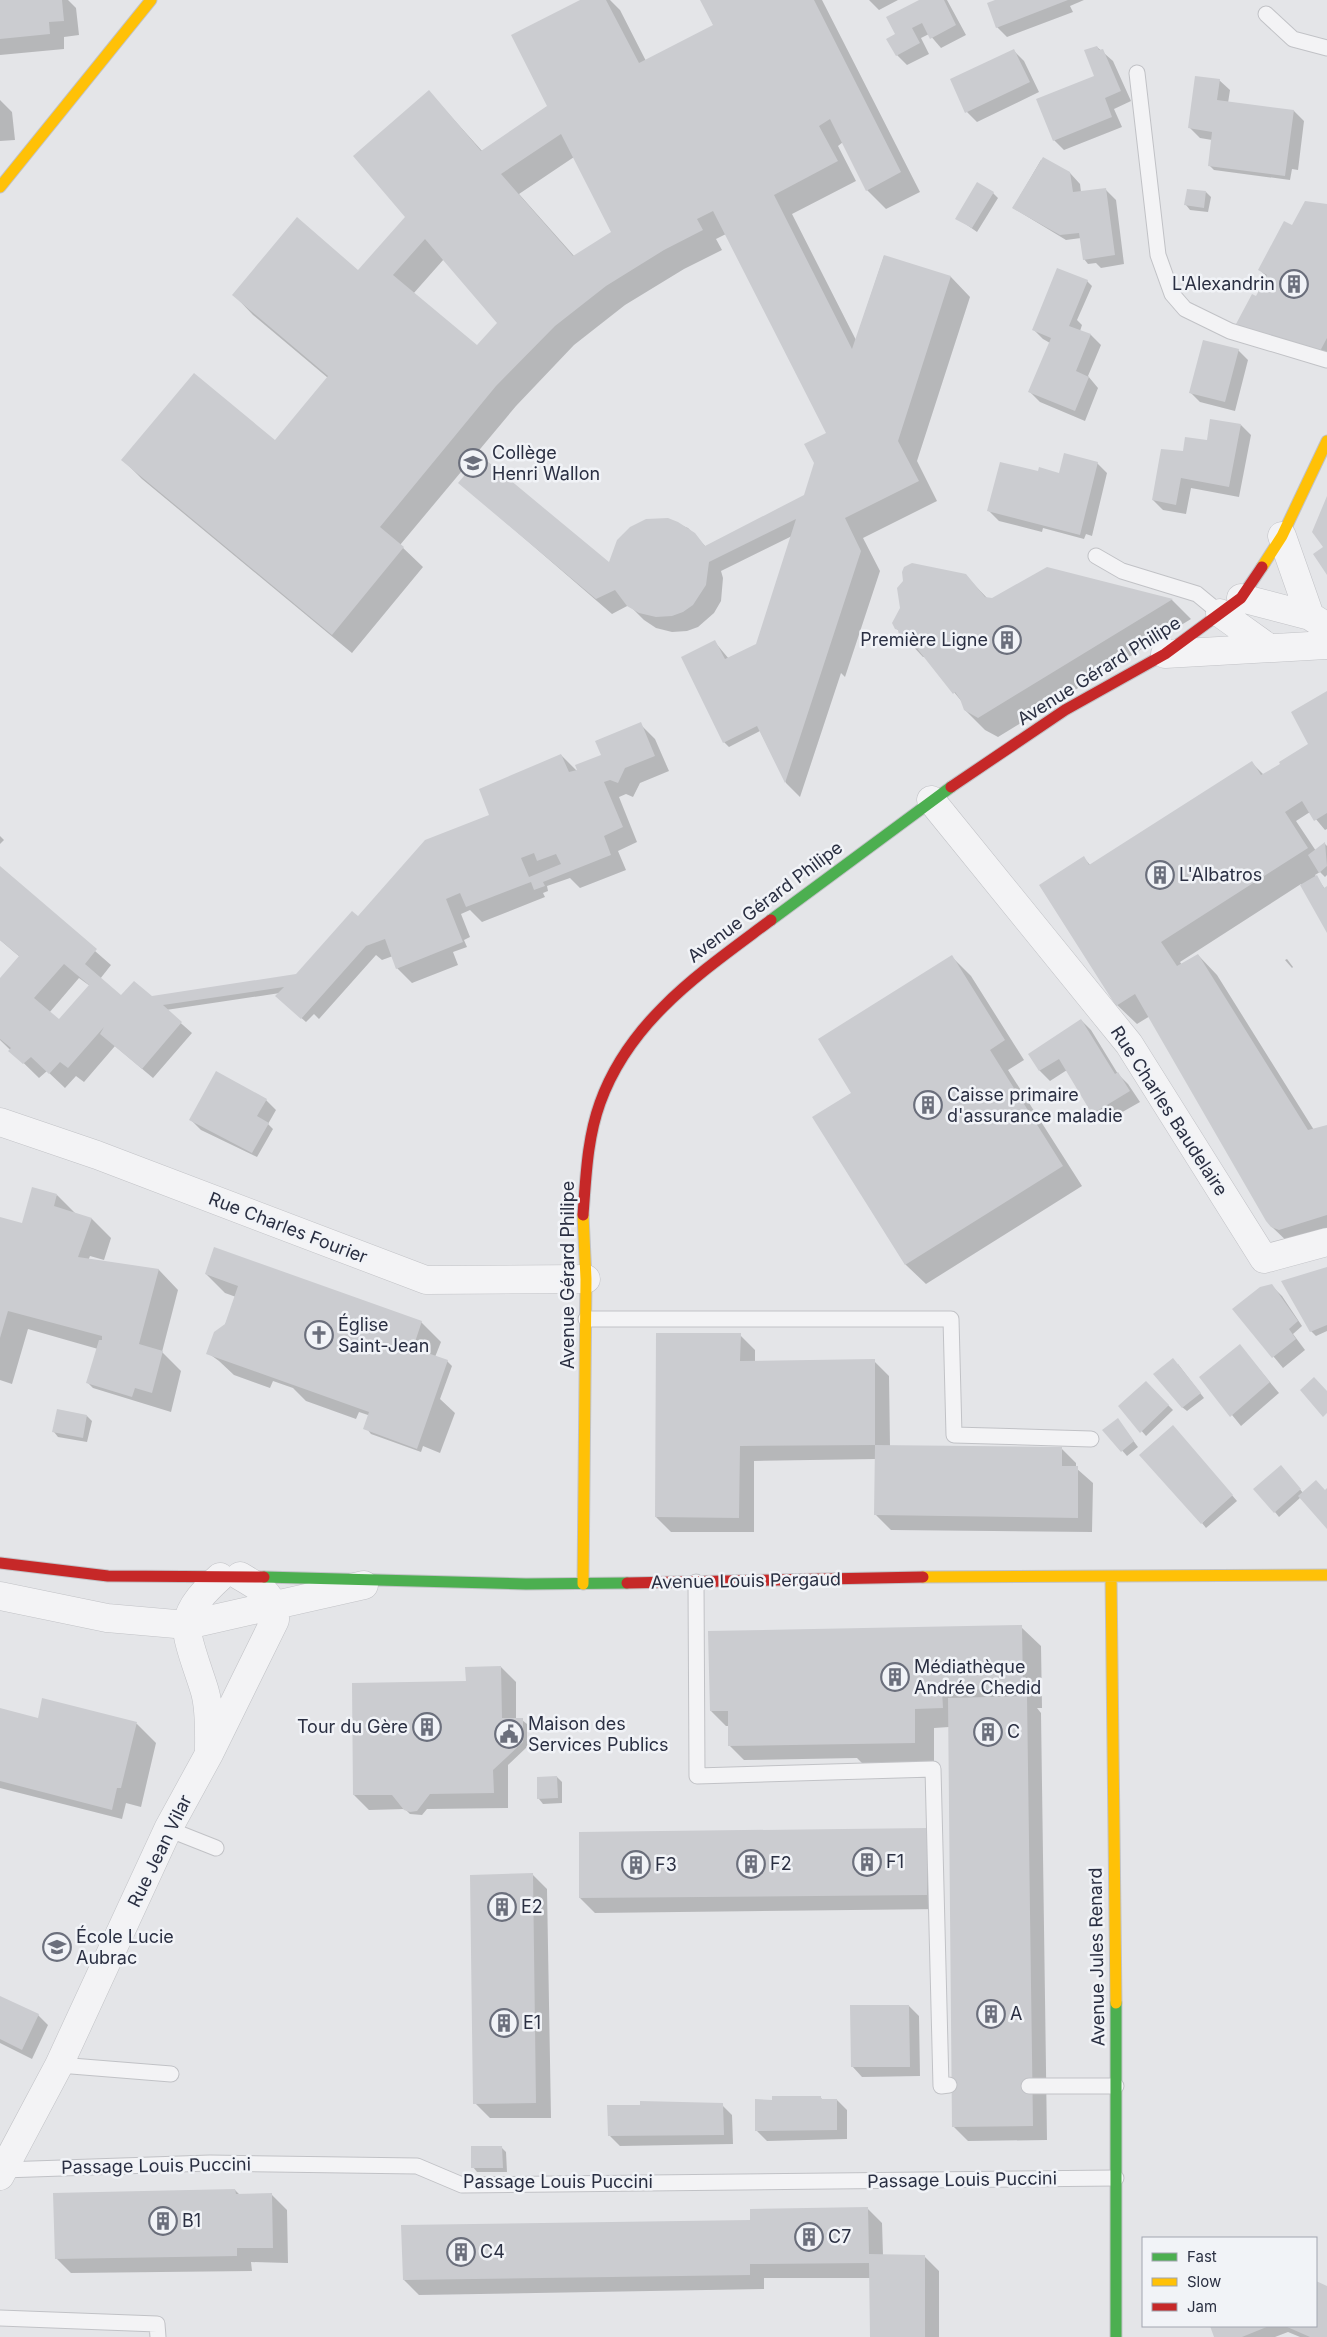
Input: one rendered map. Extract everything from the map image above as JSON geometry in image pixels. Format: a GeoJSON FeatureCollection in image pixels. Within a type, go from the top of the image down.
{"type":"FeatureCollection","features":[{"type":"Feature","properties":{"kind":"street"},"geometry":{"type":"LineString","coordinates":[[1,187],[149,1]]}},
{"type":"Feature","properties":{"kind":"street","name":"Avenue Gérard Philipe"},"geometry":{"type":"LineString","coordinates":[[583,1584],[586,1319],[584,1217],[587,1158],[600,1102],[620,1058],[648,1021],[686,983],[931,800],[1065,710],[1165,654],[1230,605],[1282,536],[1327,441]]}},
{"type":"Feature","properties":{"kind":"street"},"geometry":{"type":"LineString","coordinates":[[1282,536],[1319,622]]}},
{"type":"Feature","properties":{"kind":"street"},"geometry":{"type":"LineString","coordinates":[[1230,605],[1319,622]]}},
{"type":"Feature","properties":{"kind":"street"},"geometry":{"type":"LineString","coordinates":[[1230,605],[1268,648]]}},
{"type":"Feature","properties":{"kind":"street"},"geometry":{"type":"LineString","coordinates":[[1165,654],[1327,645]]}},
{"type":"Feature","properties":{"kind":"street","name":"Rue Charles Baudelaire"},"geometry":{"type":"LineString","coordinates":[[931,800],[1129,1044],[1264,1259],[1327,1242]]}},
{"type":"Feature","properties":{"kind":"street","name":"Rue Charles Fourier"},"geometry":{"type":"LineString","coordinates":[[0,1122],[97,1155],[426,1280],[586,1279]]}},
{"type":"Feature","properties":{"kind":"street","name":"Avenue Louis Pergaud"},"geometry":{"type":"LineString","coordinates":[[0,1562],[108,1576],[583,1584],[887,1577],[1327,1575]]}},
{"type":"Feature","properties":{"kind":"street"},"geometry":{"type":"LineString","coordinates":[[209,1754],[209,1722],[206,1693],[196,1667],[186,1625],[201,1594],[230,1577],[262,1589],[276,1606]]}},
{"type":"Feature","properties":{"kind":"street","name":"Avenue Jules Renard"},"geometry":{"type":"LineString","coordinates":[[1111,1577],[1116,2086],[1116,2337]]}},
{"type":"Feature","properties":{"kind":"street","name":"Avenue Louis Pergaud"},"geometry":{"type":"LineString","coordinates":[[0,1596],[106,1618],[186,1625],[381,1581]]}},
{"type":"Feature","properties":{"kind":"street","name":"Rue Jean Vilar"},"geometry":{"type":"LineString","coordinates":[[1,2173],[59,2066],[168,1829],[209,1754],[275,1620],[276,1606]]}},
{"type":"Feature","properties":{"kind":"lane"},"geometry":{"type":"LineString","coordinates":[[1266,14],[1293,39],[1327,48]]}},
{"type":"Feature","properties":{"kind":"lane"},"geometry":{"type":"LineString","coordinates":[[1137,73],[1158,255],[1172,294],[1185,309],[1230,331],[1327,360]]}},
{"type":"Feature","properties":{"kind":"lane"},"geometry":{"type":"LineString","coordinates":[[1096,556],[1122,571],[1230,605]]}},
{"type":"Feature","properties":{"kind":"lane"},"geometry":{"type":"LineString","coordinates":[[586,1319],[951,1319],[954,1435],[1091,1439]]}},
{"type":"Feature","properties":{"kind":"lane"},"geometry":{"type":"LineString","coordinates":[[696,1582],[697,1776],[933,1769],[941,2086],[949,2086]]}},
{"type":"Feature","properties":{"kind":"lane"},"geometry":{"type":"LineString","coordinates":[[168,1829],[216,1848]]}},
{"type":"Feature","properties":{"kind":"lane"},"geometry":{"type":"LineString","coordinates":[[59,2066],[171,2074]]}},
{"type":"Feature","properties":{"kind":"lane"},"geometry":{"type":"LineString","coordinates":[[1029,2086],[1116,2086]]}},
{"type":"Feature","properties":{"kind":"lane","name":"Passage Louis Puccini"},"geometry":{"type":"LineString","coordinates":[[1,2173],[210,2163],[416,2166],[462,2185],[1116,2178]]}},
{"type":"Feature","properties":{"kind":"lane"},"geometry":{"type":"LineString","coordinates":[[0,2318],[158,2324],[158,2337]]}},
{"type":"Feature","properties":{"kind":"building"},"geometry":{"type":"Polygon","coordinates":[[[0,0],[62,0],[64,21],[49,22],[50,34],[0,39],[0,0]]]}},
{"type":"Feature","properties":{"kind":"building"},"geometry":{"type":"Polygon","coordinates":[[[580,0],[606,0],[639,63],[713,25],[700,0],[814,0],[901,172],[866,191],[830,119],[819,126],[838,161],[774,195],[852,349],[884,255],[951,276],[898,441],[919,481],[845,518],[861,551],[785,783],[757,726],[723,743],[681,657],[715,640],[725,659],[756,644],[796,519],[709,562],[706,585],[693,605],[683,612],[672,616],[656,617],[639,613],[627,606],[615,590],[596,599],[458,483],[481,456],[609,562],[617,540],[630,527],[646,519],[668,518],[678,522],[695,533],[705,546],[804,495],[814,463],[804,444],[826,433],[713,211],[697,219],[703,230],[664,250],[606,286],[555,326],[496,386],[380,527],[404,547],[332,635],[121,460],[194,373],[275,440],[328,376],[232,295],[297,217],[358,270],[405,217],[353,156],[429,90],[481,151],[547,106],[511,35],[580,0]],[[561,134],[501,174],[573,256],[611,232],[561,134]],[[425,239],[393,275],[477,345],[497,323],[425,239]]]}},
{"type":"Feature","properties":{"kind":"building"},"geometry":{"type":"Polygon","coordinates":[[[919,0],[944,0],[956,25],[930,39],[922,23],[912,28],[920,43],[896,56],[886,39],[895,34],[886,17],[919,0]]]}},
{"type":"Feature","properties":{"kind":"building"},"geometry":{"type":"Polygon","coordinates":[[[995,0],[1068,0],[996,28],[987,3],[995,0]]]}},
{"type":"Feature","properties":{"kind":"building"},"geometry":{"type":"Polygon","coordinates":[[[1097,46],[1099,50],[1103,49],[1121,91],[1105,98],[1112,117],[1053,141],[1036,99],[1094,76],[1084,50],[1097,46]]]}},
{"type":"Feature","properties":{"kind":"building"},"geometry":{"type":"Polygon","coordinates":[[[1014,49],[1030,82],[965,113],[950,79],[1014,49]]]}},
{"type":"Feature","properties":{"kind":"building"},"geometry":{"type":"Polygon","coordinates":[[[1195,76],[1220,79],[1217,100],[1294,110],[1285,176],[1208,166],[1212,132],[1188,128],[1195,76]]]}},
{"type":"Feature","properties":{"kind":"building"},"geometry":{"type":"Polygon","coordinates":[[[1043,157],[1070,172],[1073,192],[1106,188],[1115,255],[1083,260],[1079,233],[1060,235],[1012,208],[1043,157]]]}},
{"type":"Feature","properties":{"kind":"building"},"geometry":{"type":"Polygon","coordinates":[[[977,182],[994,192],[972,228],[955,219],[977,182]]]}},
{"type":"Feature","properties":{"kind":"building"},"geometry":{"type":"Polygon","coordinates":[[[1187,189],[1206,191],[1204,208],[1184,205],[1187,189]]]}},
{"type":"Feature","properties":{"kind":"building","name":"L'Alexandrin"},"geometry":{"type":"Polygon","coordinates":[[[1305,201],[1327,204],[1327,338],[1319,353],[1236,324],[1252,294],[1256,296],[1267,275],[1258,270],[1284,221],[1292,225],[1305,201]]]}},
{"type":"Feature","properties":{"kind":"building"},"geometry":{"type":"Polygon","coordinates":[[[1057,268],[1088,280],[1069,326],[1091,334],[1076,371],[1089,377],[1075,411],[1028,392],[1051,338],[1032,330],[1057,268]]]}},
{"type":"Feature","properties":{"kind":"building"},"geometry":{"type":"Polygon","coordinates":[[[1203,340],[1239,349],[1225,402],[1189,393],[1203,340]]]}},
{"type":"Feature","properties":{"kind":"building"},"geometry":{"type":"Polygon","coordinates":[[[1210,419],[1241,424],[1229,487],[1181,478],[1176,505],[1152,500],[1161,449],[1183,451],[1185,437],[1207,440],[1210,419]]]}},
{"type":"Feature","properties":{"kind":"building"},"geometry":{"type":"Polygon","coordinates":[[[1064,453],[1098,462],[1080,535],[987,511],[1000,462],[1038,471],[1039,467],[1059,473],[1064,453]]]}},
{"type":"Feature","properties":{"kind":"building"},"geometry":{"type":"Polygon","coordinates":[[[1327,496],[1327,575],[1313,554],[1323,547],[1312,532],[1327,496]]]}},
{"type":"Feature","properties":{"kind":"building","name":"Première Ligne"},"geometry":{"type":"Polygon","coordinates":[[[912,563],[966,574],[985,597],[992,598],[1047,567],[1173,599],[978,718],[964,710],[955,692],[953,694],[912,642],[899,635],[898,630],[895,629],[892,623],[900,608],[897,588],[903,581],[902,572],[904,567],[912,563]]]}},
{"type":"Feature","properties":{"kind":"building"},"geometry":{"type":"Polygon","coordinates":[[[1327,691],[1327,813],[1314,821],[1302,801],[1285,812],[1308,848],[1161,942],[1177,966],[1198,954],[1308,1130],[1327,1125],[1327,1215],[1279,1230],[1271,1227],[1266,1221],[1135,994],[1116,1006],[1039,885],[1084,856],[1089,865],[1252,761],[1261,775],[1280,764],[1279,762],[1308,744],[1291,712],[1327,691]]]}},
{"type":"Feature","properties":{"kind":"building"},"geometry":{"type":"Polygon","coordinates":[[[641,722],[655,756],[625,768],[618,783],[610,780],[604,782],[623,827],[604,836],[611,855],[543,882],[545,886],[534,890],[531,882],[466,907],[460,893],[446,899],[463,942],[396,969],[385,939],[366,946],[301,1019],[275,996],[284,987],[163,1005],[182,1022],[142,1069],[100,1034],[104,1027],[68,1068],[60,1062],[49,1074],[31,1057],[23,1064],[8,1051],[11,1048],[0,1039],[0,978],[19,956],[0,940],[0,866],[97,949],[85,964],[121,995],[134,981],[152,996],[296,974],[352,911],[358,916],[425,840],[489,815],[479,789],[561,754],[569,772],[577,770],[575,765],[601,755],[595,741],[641,722]],[[534,853],[521,858],[529,877],[561,864],[556,854],[537,861],[534,853]],[[64,964],[34,998],[59,1019],[89,985],[64,964]]]}},
{"type":"Feature","properties":{"kind":"building"},"geometry":{"type":"Polygon","coordinates":[[[1325,842],[1327,866],[1319,873],[1308,855],[1325,842]]]}},
{"type":"Feature","properties":{"kind":"building"},"geometry":{"type":"Polygon","coordinates":[[[1317,875],[1324,888],[1327,886],[1327,933],[1300,885],[1317,875]]]}},
{"type":"Feature","properties":{"kind":"building","name":"Caisse primaire d'assurance maladie"},"geometry":{"type":"Polygon","coordinates":[[[952,955],[1005,1040],[990,1050],[1063,1166],[905,1265],[812,1117],[851,1093],[818,1039],[952,955]]]}},
{"type":"Feature","properties":{"kind":"building"},"geometry":{"type":"Polygon","coordinates":[[[1081,1019],[1115,1074],[1118,1072],[1130,1091],[1092,1114],[1059,1059],[1039,1071],[1028,1054],[1081,1019]]]}},
{"type":"Feature","properties":{"kind":"building"},"geometry":{"type":"Polygon","coordinates":[[[216,1071],[267,1099],[257,1116],[269,1123],[252,1153],[189,1120],[216,1071]]]}},
{"type":"Feature","properties":{"kind":"building"},"geometry":{"type":"Polygon","coordinates":[[[32,1187],[57,1194],[54,1206],[92,1218],[78,1257],[159,1269],[139,1344],[163,1351],[152,1393],[135,1388],[132,1397],[86,1383],[99,1340],[102,1340],[102,1336],[8,1311],[0,1338],[0,1217],[22,1223],[32,1187]]]}},
{"type":"Feature","properties":{"kind":"building","name":"Église Saint-Jean"},"geometry":{"type":"Polygon","coordinates":[[[214,1247],[422,1321],[413,1348],[448,1360],[417,1449],[363,1429],[369,1412],[206,1354],[214,1332],[225,1324],[238,1286],[205,1274],[214,1247]]]}},
{"type":"Feature","properties":{"kind":"building"},"geometry":{"type":"Polygon","coordinates":[[[1327,1267],[1327,1325],[1310,1332],[1281,1281],[1327,1267]]]}},
{"type":"Feature","properties":{"kind":"building"},"geometry":{"type":"Polygon","coordinates":[[[1272,1284],[1298,1321],[1289,1329],[1296,1339],[1272,1358],[1232,1309],[1260,1287],[1272,1284]]]}},
{"type":"Feature","properties":{"kind":"building"},"geometry":{"type":"Polygon","coordinates":[[[656,1333],[741,1333],[740,1361],[875,1359],[875,1445],[740,1446],[739,1518],[655,1517],[656,1333]]]}},
{"type":"Feature","properties":{"kind":"building"},"geometry":{"type":"Polygon","coordinates":[[[1240,1344],[1270,1382],[1230,1417],[1199,1377],[1240,1344]]]}},
{"type":"Feature","properties":{"kind":"building"},"geometry":{"type":"Polygon","coordinates":[[[1173,1358],[1201,1393],[1182,1408],[1153,1374],[1173,1358]]]}},
{"type":"Feature","properties":{"kind":"building"},"geometry":{"type":"Polygon","coordinates":[[[1314,1377],[1327,1391],[1327,1413],[1323,1417],[1300,1390],[1314,1377]]]}},
{"type":"Feature","properties":{"kind":"building"},"geometry":{"type":"Polygon","coordinates":[[[1146,1381],[1169,1405],[1140,1433],[1118,1406],[1146,1381]]]}},
{"type":"Feature","properties":{"kind":"building"},"geometry":{"type":"Polygon","coordinates":[[[57,1409],[87,1415],[83,1438],[52,1432],[57,1409]]]}},
{"type":"Feature","properties":{"kind":"building"},"geometry":{"type":"Polygon","coordinates":[[[1118,1418],[1134,1441],[1121,1452],[1102,1430],[1118,1418]]]}},
{"type":"Feature","properties":{"kind":"building"},"geometry":{"type":"Polygon","coordinates":[[[1173,1425],[1233,1495],[1201,1524],[1139,1455],[1173,1425]]]}},
{"type":"Feature","properties":{"kind":"building"},"geometry":{"type":"Polygon","coordinates":[[[875,1445],[1062,1447],[1062,1466],[1078,1466],[1078,1518],[874,1515],[875,1445]]]}},
{"type":"Feature","properties":{"kind":"building"},"geometry":{"type":"Polygon","coordinates":[[[1281,1465],[1301,1489],[1274,1513],[1253,1489],[1281,1465]]]}},
{"type":"Feature","properties":{"kind":"building"},"geometry":{"type":"Polygon","coordinates":[[[1316,1480],[1325,1490],[1327,1488],[1327,1529],[1298,1496],[1316,1480]]]}},
{"type":"Feature","properties":{"kind":"building","name":"Médiathèque Andrée Chedid"},"geometry":{"type":"Polygon","coordinates":[[[1022,1625],[1023,1689],[942,1690],[943,1708],[915,1709],[915,1743],[728,1746],[728,1711],[710,1711],[708,1631],[1022,1625]]]}},
{"type":"Feature","properties":{"kind":"building","name":"Tour du Gère"},"geometry":{"type":"Polygon","coordinates":[[[501,1666],[502,1718],[523,1718],[523,1742],[493,1770],[494,1793],[430,1794],[417,1811],[410,1812],[404,1810],[392,1795],[353,1795],[352,1683],[466,1681],[465,1667],[501,1666]]]}},
{"type":"Feature","properties":{"kind":"building"},"geometry":{"type":"Polygon","coordinates":[[[1027,1696],[1033,2126],[952,2127],[948,1698],[1027,1696]]]}},
{"type":"Feature","properties":{"kind":"building"},"geometry":{"type":"Polygon","coordinates":[[[42,1698],[137,1722],[121,1788],[117,1788],[112,1810],[0,1781],[0,1708],[38,1718],[42,1698]]]}},
{"type":"Feature","properties":{"kind":"building"},"geometry":{"type":"Polygon","coordinates":[[[557,1776],[558,1798],[537,1799],[537,1777],[557,1776]]]}},
{"type":"Feature","properties":{"kind":"building"},"geometry":{"type":"Polygon","coordinates":[[[927,1828],[927,1895],[579,1898],[579,1832],[927,1828]]]}},
{"type":"Feature","properties":{"kind":"building"},"geometry":{"type":"Polygon","coordinates":[[[533,1873],[536,2103],[473,2104],[470,1875],[533,1873]]]}},
{"type":"Feature","properties":{"kind":"building"},"geometry":{"type":"Polygon","coordinates":[[[0,1996],[39,2014],[22,2050],[0,2039],[0,1996]]]}},
{"type":"Feature","properties":{"kind":"building"},"geometry":{"type":"Polygon","coordinates":[[[850,2005],[909,2005],[910,2067],[851,2067],[850,2005]]]}},
{"type":"Feature","properties":{"kind":"building"},"geometry":{"type":"Polygon","coordinates":[[[772,2096],[821,2096],[821,2099],[837,2099],[837,2130],[755,2131],[755,2099],[772,2100],[772,2096]]]}},
{"type":"Feature","properties":{"kind":"building"},"geometry":{"type":"Polygon","coordinates":[[[640,2101],[723,2103],[724,2135],[608,2136],[607,2105],[640,2105],[640,2101]]]}},
{"type":"Feature","properties":{"kind":"building"},"geometry":{"type":"Polygon","coordinates":[[[471,2146],[502,2146],[503,2168],[471,2168],[471,2146]]]}},
{"type":"Feature","properties":{"kind":"building","name":"B1"},"geometry":{"type":"Polygon","coordinates":[[[235,2189],[236,2194],[272,2193],[273,2248],[237,2248],[237,2256],[55,2259],[53,2193],[235,2189]]]}},
{"type":"Feature","properties":{"kind":"building"},"geometry":{"type":"Polygon","coordinates":[[[868,2207],[869,2254],[925,2255],[925,2337],[870,2337],[869,2263],[750,2264],[750,2275],[403,2280],[401,2225],[750,2220],[750,2209],[868,2207]]]}},
{"type":"Feature","properties":{"kind":"building"},"geometry":{"type":"Polygon","coordinates":[[[1317,2281],[1327,2286],[1327,2337],[1310,2337],[1287,2327],[1317,2327],[1317,2281]]]}},
{"type":"Feature","properties":{"kind":"building"},"geometry":{"type":"Polygon","coordinates":[[[1210,2327],[1267,2327],[1242,2337],[1214,2337],[1210,2327]]]}},
{"type":"Feature","properties":{"kind":"traffic: fast"},"geometry":{"type":"LineString","coordinates":[[771,920],[951,787]]}},
{"type":"Feature","properties":{"kind":"traffic: fast"},"geometry":{"type":"LineString","coordinates":[[264,1577],[526,1584],[627,1583]]}},
{"type":"Feature","properties":{"kind":"traffic: fast"},"geometry":{"type":"LineString","coordinates":[[1116,2003],[1116,2337]]}},
{"type":"Feature","properties":{"kind":"traffic: slow"},"geometry":{"type":"LineString","coordinates":[[0,187],[151,0]]}},
{"type":"Feature","properties":{"kind":"traffic: slow"},"geometry":{"type":"LineString","coordinates":[[1262,567],[1282,536],[1327,441]]}},
{"type":"Feature","properties":{"kind":"traffic: slow"},"geometry":{"type":"LineString","coordinates":[[583,1215],[586,1279],[583,1584]]}},
{"type":"Feature","properties":{"kind":"traffic: slow"},"geometry":{"type":"LineString","coordinates":[[923,1577],[1327,1575]]}},
{"type":"Feature","properties":{"kind":"traffic: slow"},"geometry":{"type":"LineString","coordinates":[[1111,1577],[1116,2003]]}},
{"type":"Feature","properties":{"kind":"traffic: jam"},"geometry":{"type":"LineString","coordinates":[[951,787],[1065,710],[1165,654],[1241,598],[1262,567]]}},
{"type":"Feature","properties":{"kind":"traffic: jam"},"geometry":{"type":"LineString","coordinates":[[583,1215],[592,1130],[600,1103],[613,1073],[630,1046],[671,999],[720,958],[771,920]]}},
{"type":"Feature","properties":{"kind":"traffic: jam"},"geometry":{"type":"LineString","coordinates":[[0,1563],[108,1576],[264,1577]]}},
{"type":"Feature","properties":{"kind":"traffic: jam"},"geometry":{"type":"LineString","coordinates":[[627,1583],[923,1577]]}},
{"type":"Feature","properties":{"kind":"place","name":"L'Alexandrin"},"geometry":{"type":"Point","coordinates":[1294,284]}},
{"type":"Feature","properties":{"kind":"place","name":"Collège Henri Wallon"},"geometry":{"type":"Point","coordinates":[473,463]}},
{"type":"Feature","properties":{"kind":"place","name":"Première Ligne"},"geometry":{"type":"Point","coordinates":[1007,640]}},
{"type":"Feature","properties":{"kind":"place","name":"L'Albatros"},"geometry":{"type":"Point","coordinates":[1160,875]}},
{"type":"Feature","properties":{"kind":"place","name":"Caisse primaire d'assurance maladie"},"geometry":{"type":"Point","coordinates":[928,1105]}},
{"type":"Feature","properties":{"kind":"place","name":"Église Saint-Jean"},"geometry":{"type":"Point","coordinates":[319,1335]}},
{"type":"Feature","properties":{"kind":"place","name":"Médiathèque Andrée Chedid"},"geometry":{"type":"Point","coordinates":[895,1677]}},
{"type":"Feature","properties":{"kind":"place","name":"Tour du Gère"},"geometry":{"type":"Point","coordinates":[427,1727]}},
{"type":"Feature","properties":{"kind":"place","name":"C"},"geometry":{"type":"Point","coordinates":[988,1732]}},
{"type":"Feature","properties":{"kind":"place","name":"Maison des Services Publics"},"geometry":{"type":"Point","coordinates":[509,1734]}},
{"type":"Feature","properties":{"kind":"place","name":"F1"},"geometry":{"type":"Point","coordinates":[867,1862]}},
{"type":"Feature","properties":{"kind":"place","name":"F2"},"geometry":{"type":"Point","coordinates":[751,1864]}},
{"type":"Feature","properties":{"kind":"place","name":"F3"},"geometry":{"type":"Point","coordinates":[636,1865]}},
{"type":"Feature","properties":{"kind":"place","name":"E2"},"geometry":{"type":"Point","coordinates":[502,1907]}},
{"type":"Feature","properties":{"kind":"place","name":"École Lucie Aubrac"},"geometry":{"type":"Point","coordinates":[57,1947]}},
{"type":"Feature","properties":{"kind":"place","name":"A"},"geometry":{"type":"Point","coordinates":[991,2014]}},
{"type":"Feature","properties":{"kind":"place","name":"E1"},"geometry":{"type":"Point","coordinates":[504,2023]}},
{"type":"Feature","properties":{"kind":"place","name":"B1"},"geometry":{"type":"Point","coordinates":[163,2221]}},
{"type":"Feature","properties":{"kind":"place","name":"C7"},"geometry":{"type":"Point","coordinates":[809,2237]}},
{"type":"Feature","properties":{"kind":"place","name":"C4"},"geometry":{"type":"Point","coordinates":[461,2252]}}]}
